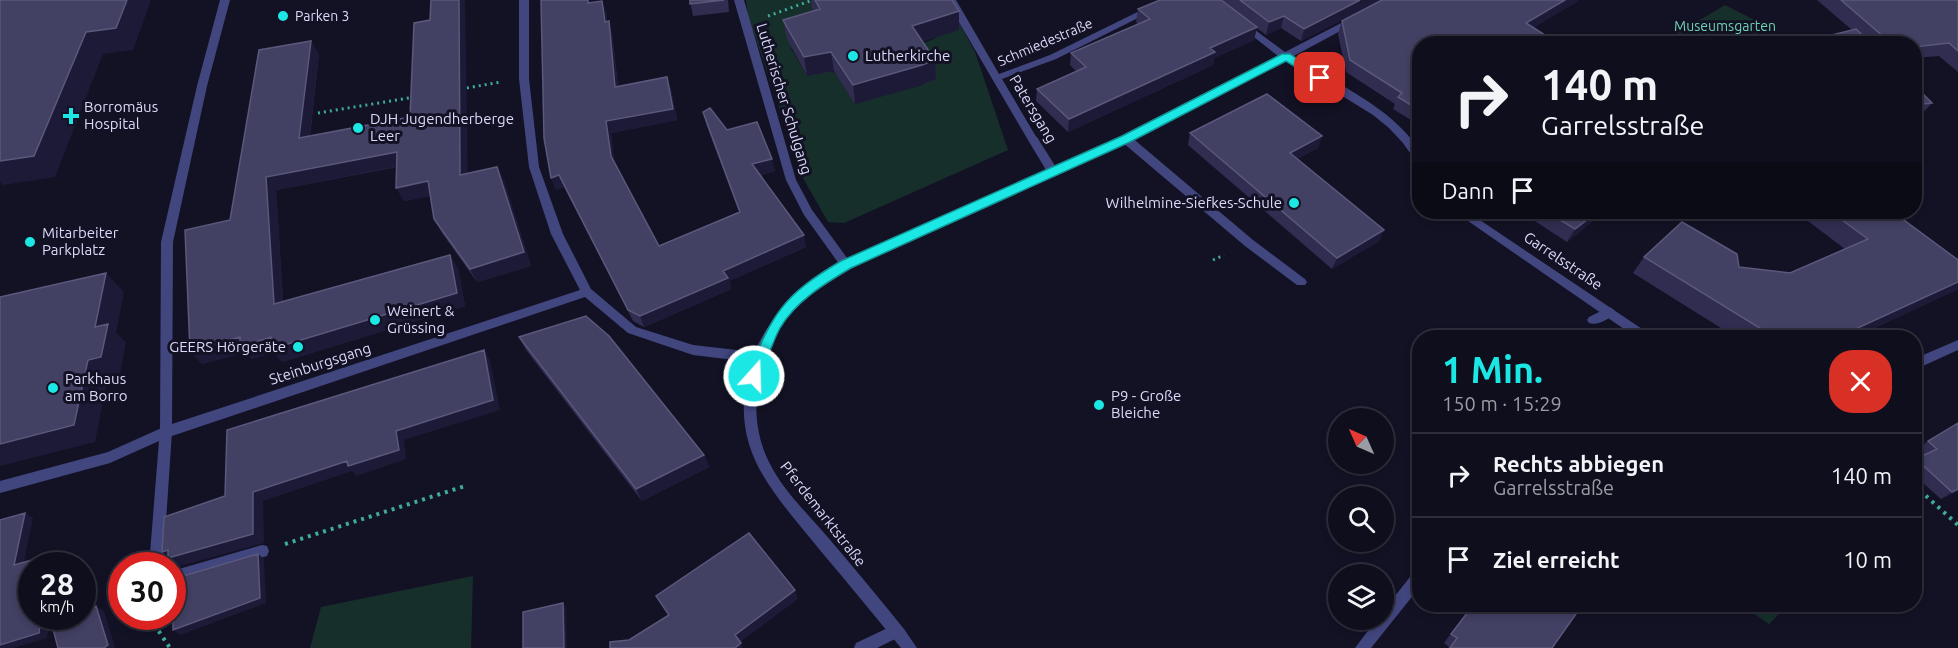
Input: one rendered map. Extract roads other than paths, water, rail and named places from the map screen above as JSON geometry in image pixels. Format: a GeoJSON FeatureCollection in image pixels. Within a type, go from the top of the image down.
{"type":"FeatureCollection","features":[{"type":"Feature","properties":{"kind":"street"},"geometry":{"type":"LineString","coordinates":[[157,552],[166,432],[167,242],[201,86],[225,0]]}},
{"type":"Feature","properties":{"kind":"street"},"geometry":{"type":"LineString","coordinates":[[524,0],[524,79],[534,167],[557,234],[587,292],[632,330],[693,350],[759,358]]}},
{"type":"Feature","properties":{"kind":"street","name":"Lutherischer Schulgang"},"geometry":{"type":"LineString","coordinates":[[739,0],[791,180],[808,212],[846,265]]}},
{"type":"Feature","properties":{"kind":"street","name":"Patersgang"},"geometry":{"type":"LineString","coordinates":[[951,0],[1053,172]]}},
{"type":"Feature","properties":{"kind":"street","name":"Schmiedestraße"},"geometry":{"type":"LineString","coordinates":[[997,78],[1053,57],[1169,0]]}},
{"type":"Feature","properties":{"kind":"street"},"geometry":{"type":"LineString","coordinates":[[1230,14],[1286,57],[1371,108],[1399,130],[1412,148]]}},
{"type":"Feature","properties":{"kind":"street","name":"Pferdemarktstraße"},"geometry":{"type":"LineString","coordinates":[[910,648],[784,496],[761,461],[751,426],[748,394],[759,358],[774,326],[792,303],[817,282],[846,265],[1126,139],[1360,17]]}},
{"type":"Feature","properties":{"kind":"street"},"geometry":{"type":"LineString","coordinates":[[1126,139],[1249,243],[1301,282]]}},
{"type":"Feature","properties":{"kind":"street","name":"Garrelsstraße"},"geometry":{"type":"LineString","coordinates":[[1471,219],[1635,330]]}},
{"type":"Feature","properties":{"kind":"street","name":"Steinburgsgang"},"geometry":{"type":"LineString","coordinates":[[0,487],[110,457],[166,432],[587,292]]}},
{"type":"Feature","properties":{"kind":"street"},"geometry":{"type":"LineString","coordinates":[[1593,320],[1609,312]]}},
{"type":"Feature","properties":{"kind":"street"},"geometry":{"type":"LineString","coordinates":[[1922,361],[1958,345]]}},
{"type":"Feature","properties":{"kind":"street"},"geometry":{"type":"LineString","coordinates":[[186,574],[262,551]]}},
{"type":"Feature","properties":{"kind":"street"},"geometry":{"type":"LineString","coordinates":[[1362,648],[1412,586]]}},
{"type":"Feature","properties":{"kind":"street"},"geometry":{"type":"LineString","coordinates":[[861,648],[896,631]]}},
{"type":"Feature","properties":{"kind":"place","name":"Parken 3"},"geometry":{"type":"Point","coordinates":[283,16]}},
{"type":"Feature","properties":{"kind":"place","name":"Lutherkirche"},"geometry":{"type":"Point","coordinates":[853,56]}},
{"type":"Feature","properties":{"kind":"place","name":"Borromäus Hospital"},"geometry":{"type":"Point","coordinates":[71,116]}},
{"type":"Feature","properties":{"kind":"place","name":"DJH Jugendherberge Leer"},"geometry":{"type":"Point","coordinates":[358,128]}},
{"type":"Feature","properties":{"kind":"place","name":"Wilhelmine-Siefkes-Schule"},"geometry":{"type":"Point","coordinates":[1294,203]}},
{"type":"Feature","properties":{"kind":"place","name":"Mitarbeiter Parkplatz"},"geometry":{"type":"Point","coordinates":[30,242]}},
{"type":"Feature","properties":{"kind":"place","name":"Weinert & Grüssing"},"geometry":{"type":"Point","coordinates":[375,320]}},
{"type":"Feature","properties":{"kind":"place","name":"GEERS Hörgeräte"},"geometry":{"type":"Point","coordinates":[298,347]}},
{"type":"Feature","properties":{"kind":"place","name":"Parkhaus am Borro"},"geometry":{"type":"Point","coordinates":[53,388]}},
{"type":"Feature","properties":{"kind":"place","name":"P9 - Große Bleiche"},"geometry":{"type":"Point","coordinates":[1099,405]}},
{"type":"Feature","properties":{"kind":"park label","name":"Museumsgarten"},"geometry":{"type":"Point","coordinates":[1725,26]}}]}
